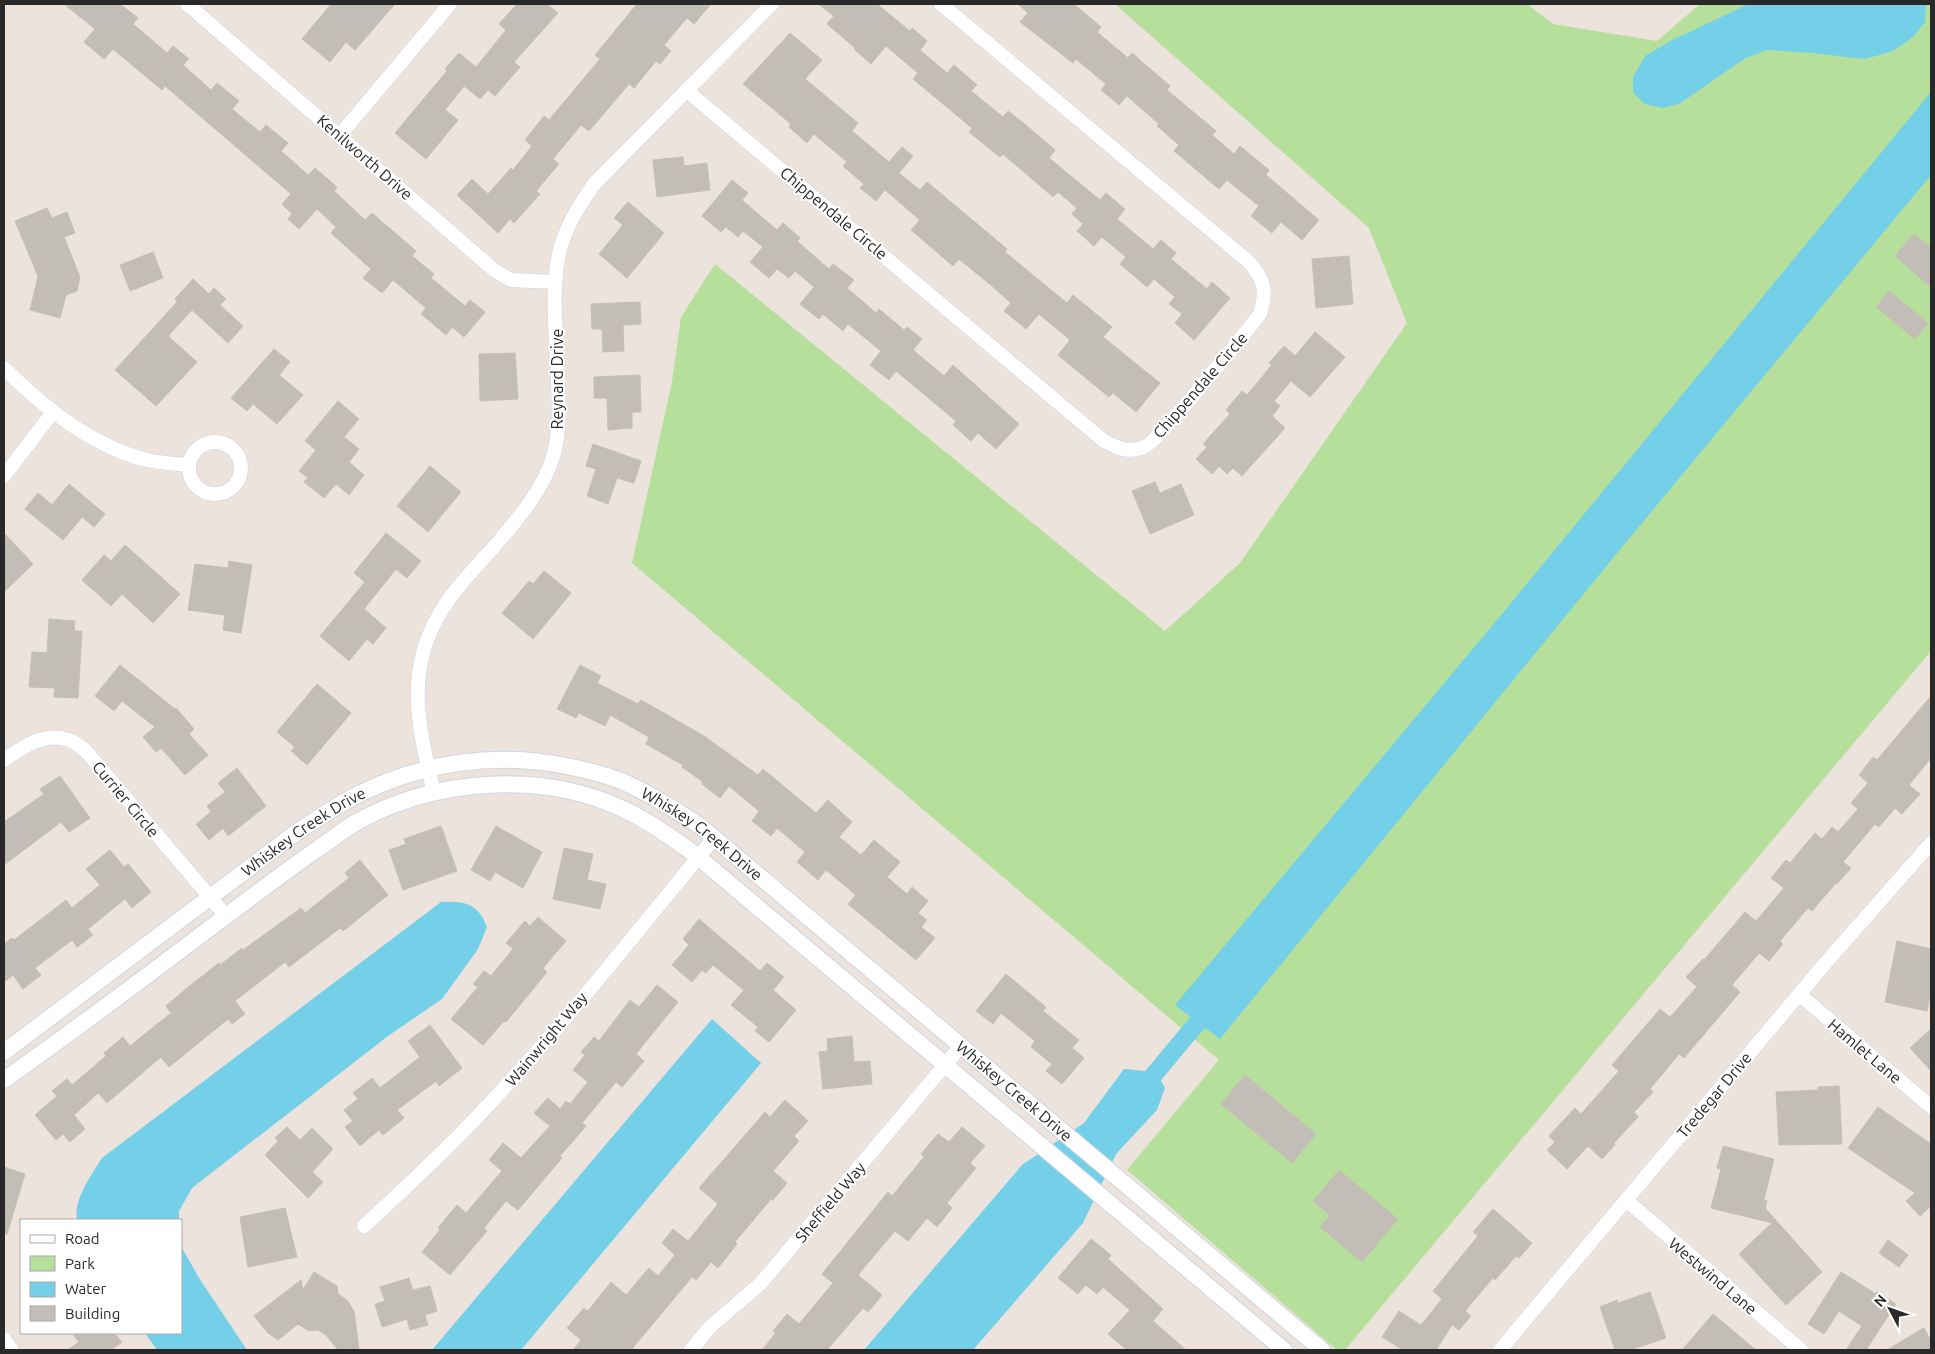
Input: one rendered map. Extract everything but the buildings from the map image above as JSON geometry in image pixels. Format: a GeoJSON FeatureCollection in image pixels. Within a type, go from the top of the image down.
{"type":"FeatureCollection","features":[{"type":"Feature","properties":{"kind":"street","name":"Kenilworth Drive"},"geometry":{"type":"LineString","coordinates":[[188,4],[494,270],[511,280],[555,282]]}},
{"type":"Feature","properties":{"kind":"street"},"geometry":{"type":"LineString","coordinates":[[340,135],[450,4]]}},
{"type":"Feature","properties":{"kind":"street","name":"Reynard Drive"},"geometry":{"type":"LineString","coordinates":[[434,792],[428,768],[417,697],[418,676],[422,656],[440,613],[454,593],[519,518],[542,482],[552,458],[558,432],[559,406],[555,282],[561,244],[569,224],[580,203],[594,184],[772,4]]}},
{"type":"Feature","properties":{"kind":"street","name":"Chippendale Circle"},"geometry":{"type":"LineString","coordinates":[[686,90],[1104,441],[1124,451],[1146,447],[1260,314],[1265,295],[1262,277],[1249,262],[942,4]]}},
{"type":"Feature","properties":{"kind":"street"},"geometry":{"type":"LineString","coordinates":[[4,368],[27,392],[87,434],[127,454],[156,461],[189,464]]}},
{"type":"Feature","properties":{"kind":"street"},"geometry":{"type":"LineString","coordinates":[[4,476],[53,412]]}},
{"type":"Feature","properties":{"kind":"street","name":"Currier Circle"},"geometry":{"type":"LineString","coordinates":[[4,760],[34,742],[52,736],[71,740],[86,751],[226,916]]}},
{"type":"Feature","properties":{"kind":"street","name":"Whiskey Creek Drive"},"geometry":{"type":"LineString","coordinates":[[4,1052],[297,832],[343,802],[393,779],[428,768],[469,761],[522,759],[586,770],[627,784],[665,803],[714,838],[1322,1350]]}},
{"type":"Feature","properties":{"kind":"street","name":"Whiskey Creek Drive"},"geometry":{"type":"LineString","coordinates":[[4,1080],[64,1038],[291,867],[354,824],[403,801],[434,792],[495,784],[534,785],[590,797],[626,810],[664,832],[698,857],[1284,1350]]}},
{"type":"Feature","properties":{"kind":"street","name":"Wainwright Way"},"geometry":{"type":"LineString","coordinates":[[364,1226],[424,1170],[503,1089],[714,838]]}},
{"type":"Feature","properties":{"kind":"street","name":"Tredegar Drive"},"geometry":{"type":"LineString","coordinates":[[1500,1350],[1799,994],[1931,843]]}},
{"type":"Feature","properties":{"kind":"street","name":"Hamlet Lane"},"geometry":{"type":"LineString","coordinates":[[1799,994],[1931,1107]]}},
{"type":"Feature","properties":{"kind":"street","name":"Sheffield Way"},"geometry":{"type":"LineString","coordinates":[[691,1350],[710,1327],[761,1284],[961,1046]]}},
{"type":"Feature","properties":{"kind":"street","name":"Westwind Lane"},"geometry":{"type":"LineString","coordinates":[[1626,1200],[1801,1350]]}},
{"type":"Feature","properties":{"kind":"street"},"geometry":{"type":"LineString","coordinates":[[4,1339],[12,1350]]}},
{"type":"Feature","properties":{"kind":"green space"},"geometry":{"type":"Polygon","coordinates":[[[1115,4],[1527,4],[1553,24],[1657,41],[1700,4],[1931,4],[1931,651],[1345,1350],[1337,1350],[1127,1170],[1219,1060],[632,563],[672,382],[681,317],[715,264],[1165,631],[1240,563],[1407,323],[1369,228],[1115,4]]]}},
{"type":"Feature","properties":{"kind":"water"},"geometry":{"type":"Polygon","coordinates":[[[1749,4],[1926,4],[1925,22],[1913,37],[1893,51],[1865,59],[1767,50],[1744,59],[1679,104],[1662,108],[1645,104],[1633,92],[1633,77],[1645,56],[1672,40],[1749,4]]]}},
{"type":"Feature","properties":{"kind":"water"},"geometry":{"type":"Polygon","coordinates":[[[1931,92],[1931,175],[1613,558],[1220,1039],[1175,1005],[1502,614],[1931,92]]]}},
{"type":"Feature","properties":{"kind":"water"},"geometry":{"type":"Polygon","coordinates":[[[441,902],[457,902],[469,905],[475,908],[483,919],[487,927],[478,949],[442,999],[388,1036],[192,1188],[179,1211],[179,1219],[77,1219],[78,1204],[81,1196],[102,1158],[441,902]]]}},
{"type":"Feature","properties":{"kind":"water"},"geometry":{"type":"Polygon","coordinates":[[[712,1019],[761,1063],[521,1350],[432,1350],[712,1019]]]}},
{"type":"Feature","properties":{"kind":"water"},"geometry":{"type":"Polygon","coordinates":[[[1124,1069],[1156,1072],[1165,1088],[1157,1110],[1116,1154],[1083,1223],[973,1350],[864,1350],[1022,1165],[1084,1123],[1124,1069]]]}},
{"type":"Feature","properties":{"kind":"water"},"geometry":{"type":"Polygon","coordinates":[[[182,1248],[199,1278],[247,1350],[157,1350],[146,1334],[182,1334],[182,1248]]]}},
{"type":"Feature","properties":{"kind":"waterway"},"geometry":{"type":"LineString","coordinates":[[1142,1089],[1212,1005]]}}]}
